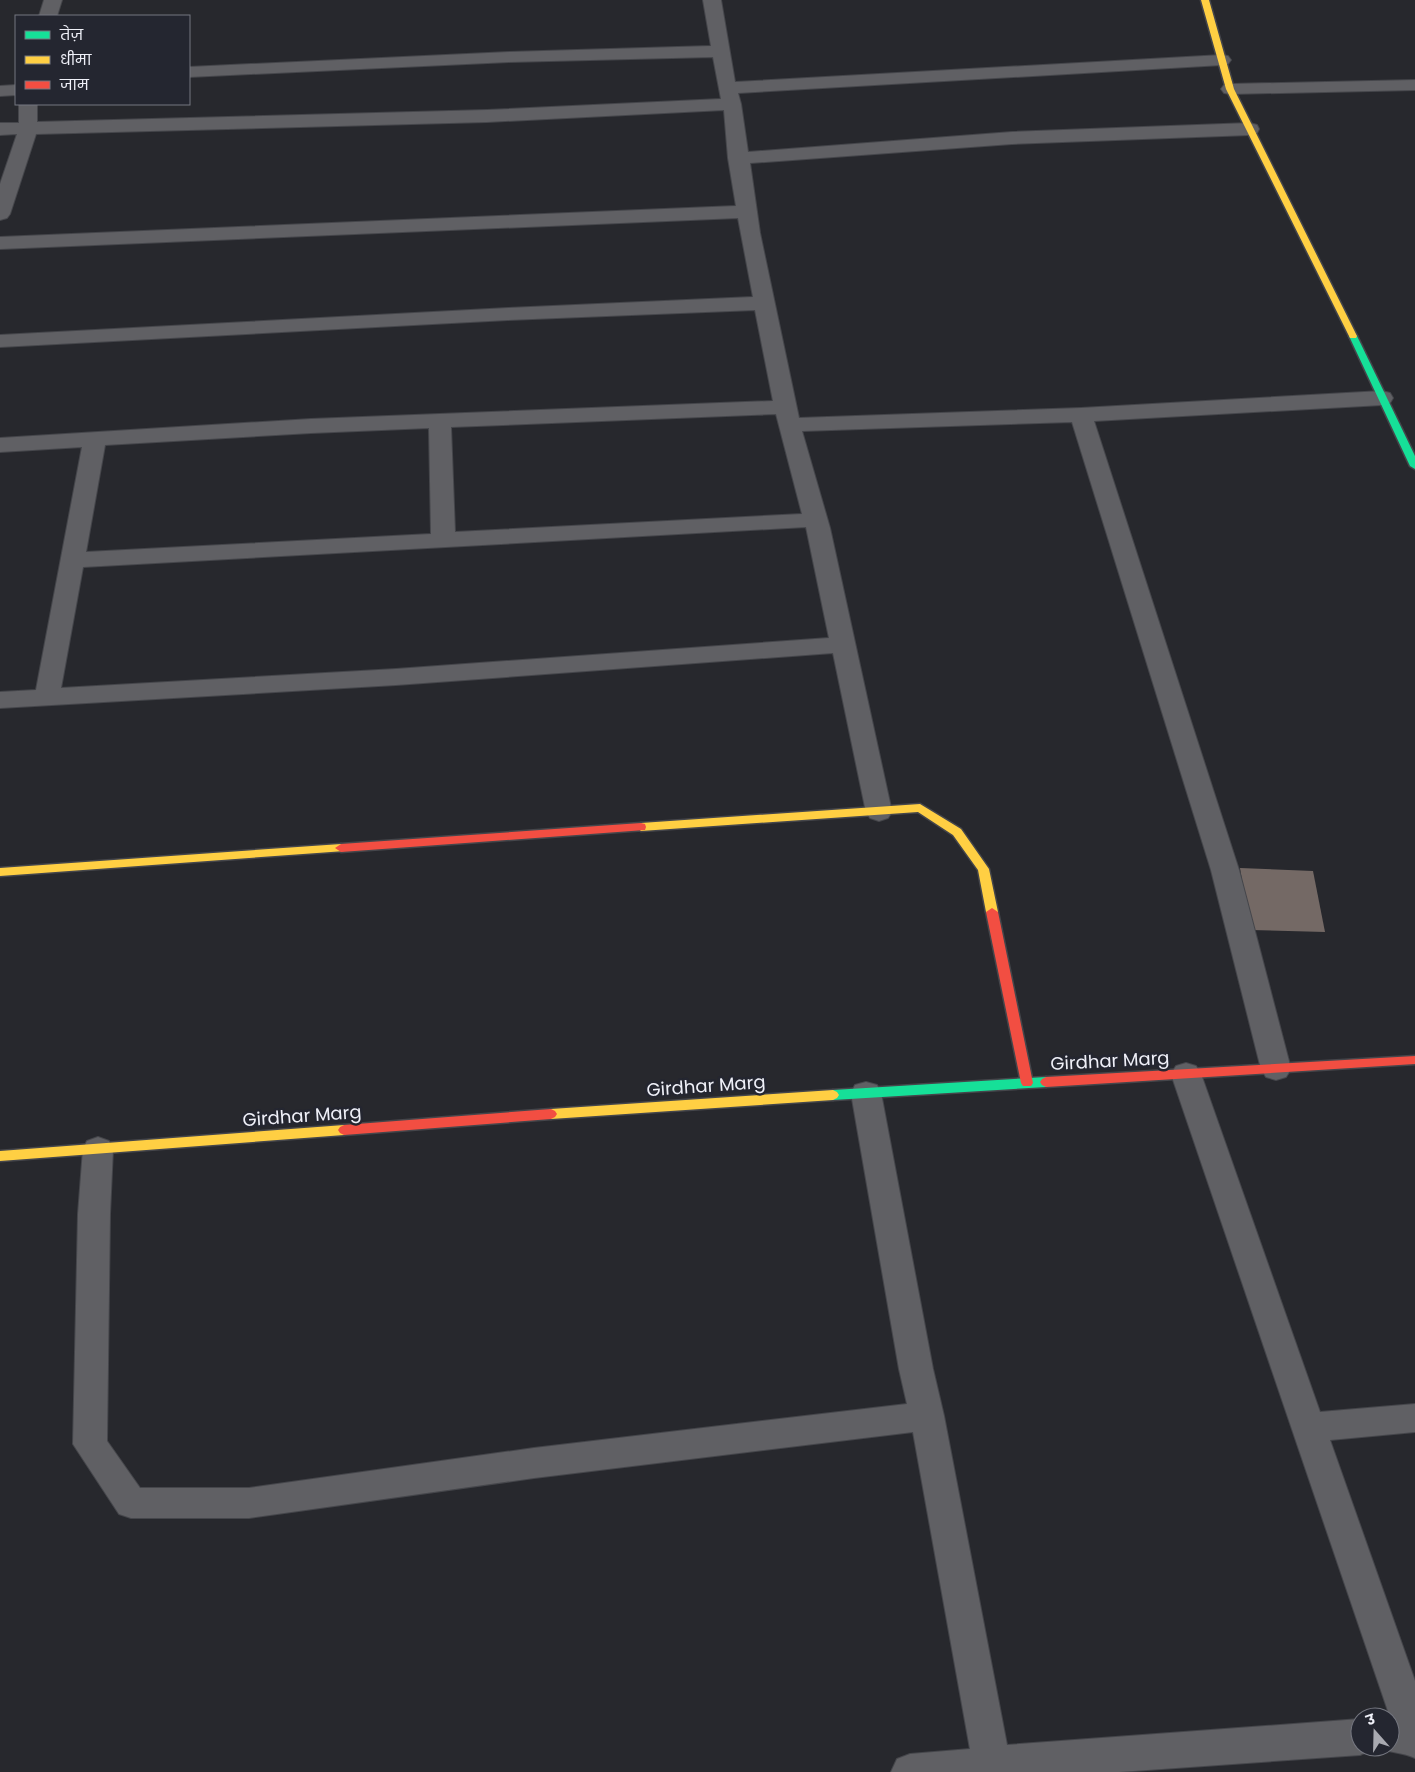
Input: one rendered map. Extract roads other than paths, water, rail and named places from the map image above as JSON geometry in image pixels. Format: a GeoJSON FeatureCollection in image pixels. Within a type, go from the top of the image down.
{"type":"FeatureCollection","features":[{"type":"Feature","properties":{"kind":"street"},"geometry":{"type":"LineString","coordinates":[[48,15],[52,0]]}},
{"type":"Feature","properties":{"kind":"street"},"geometry":{"type":"LineString","coordinates":[[712,0],[730,96],[746,212],[787,416],[816,520],[879,812]]}},
{"type":"Feature","properties":{"kind":"street"},"geometry":{"type":"LineString","coordinates":[[1205,0],[1230,89],[1321,269],[1415,466]]}},
{"type":"Feature","properties":{"kind":"street"},"geometry":{"type":"LineString","coordinates":[[190,72],[721,51]]}},
{"type":"Feature","properties":{"kind":"street"},"geometry":{"type":"LineString","coordinates":[[0,129],[487,116],[1222,60]]}},
{"type":"Feature","properties":{"kind":"street"},"geometry":{"type":"LineString","coordinates":[[1230,89],[1415,85]]}},
{"type":"Feature","properties":{"kind":"street"},"geometry":{"type":"LineString","coordinates":[[0,91],[15,90]]}},
{"type":"Feature","properties":{"kind":"street"},"geometry":{"type":"LineString","coordinates":[[0,214],[28,128],[28,105]]}},
{"type":"Feature","properties":{"kind":"street"},"geometry":{"type":"LineString","coordinates":[[738,158],[1012,138],[1250,129]]}},
{"type":"Feature","properties":{"kind":"street"},"geometry":{"type":"LineString","coordinates":[[0,243],[746,212]]}},
{"type":"Feature","properties":{"kind":"street"},"geometry":{"type":"LineString","coordinates":[[0,341],[508,314],[764,303]]}},
{"type":"Feature","properties":{"kind":"street"},"geometry":{"type":"LineString","coordinates":[[0,445],[311,426],[787,416],[1081,415],[1382,398]]}},
{"type":"Feature","properties":{"kind":"street"},"geometry":{"type":"LineString","coordinates":[[1081,415],[1225,870],[1276,1069]]}},
{"type":"Feature","properties":{"kind":"street"},"geometry":{"type":"LineString","coordinates":[[440,422],[443,540]]}},
{"type":"Feature","properties":{"kind":"street"},"geometry":{"type":"LineString","coordinates":[[47,698],[95,439]]}},
{"type":"Feature","properties":{"kind":"street"},"geometry":{"type":"LineString","coordinates":[[72,560],[816,520]]}},
{"type":"Feature","properties":{"kind":"street"},"geometry":{"type":"LineString","coordinates":[[0,700],[396,677],[843,645]]}},
{"type":"Feature","properties":{"kind":"street"},"geometry":{"type":"LineString","coordinates":[[0,872],[920,808],[957,832],[983,869],[1027,1083]]}},
{"type":"Feature","properties":{"kind":"street","name":"Girdhar Marg"},"geometry":{"type":"LineString","coordinates":[[0,1156],[727,1101],[1415,1060]]}},
{"type":"Feature","properties":{"kind":"street"},"geometry":{"type":"LineString","coordinates":[[1186,1074],[1308,1427],[1406,1736]]}},
{"type":"Feature","properties":{"kind":"street"},"geometry":{"type":"LineString","coordinates":[[866,1093],[905,1312],[927,1416],[992,1765]]}},
{"type":"Feature","properties":{"kind":"street"},"geometry":{"type":"LineString","coordinates":[[98,1148],[94,1214],[90,1444],[131,1503],[249,1503],[534,1463],[927,1416]]}},
{"type":"Feature","properties":{"kind":"street"},"geometry":{"type":"LineString","coordinates":[[1308,1427],[1415,1418]]}},
{"type":"Feature","properties":{"kind":"street"},"geometry":{"type":"LineString","coordinates":[[910,1772],[1350,1739]]}}]}
